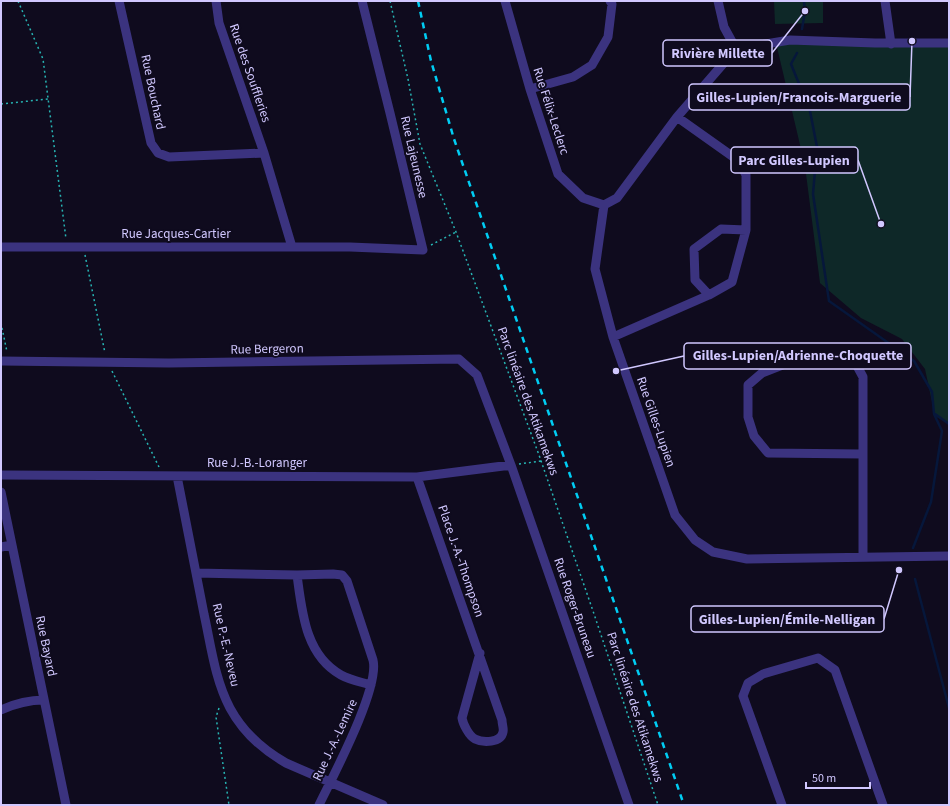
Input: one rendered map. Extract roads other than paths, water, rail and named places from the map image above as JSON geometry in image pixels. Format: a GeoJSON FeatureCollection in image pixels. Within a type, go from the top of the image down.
{"type":"FeatureCollection","features":[{"type":"Feature","properties":{"kind":"street","name":"Rue Bouchard"},"geometry":{"type":"LineString","coordinates":[[119,1],[150,143],[158,153],[169,157],[264,153]]}},
{"type":"Feature","properties":{"kind":"street","name":"Rue des Souffleries"},"geometry":{"type":"LineString","coordinates":[[216,1],[219,23],[264,153],[292,247]]}},
{"type":"Feature","properties":{"kind":"street","name":"Rue Lajeunesse"},"geometry":{"type":"LineString","coordinates":[[350,247],[423,250],[362,1]]}},
{"type":"Feature","properties":{"kind":"street","name":"Rue Félix-Leclerc"},"geometry":{"type":"LineString","coordinates":[[505,1],[530,89],[558,174],[583,198],[604,205]]}},
{"type":"Feature","properties":{"kind":"street"},"geometry":{"type":"LineString","coordinates":[[530,89],[573,77],[592,65],[608,37],[612,4],[610,1]]}},
{"type":"Feature","properties":{"kind":"street"},"geometry":{"type":"LineString","coordinates":[[718,1],[724,27],[736,49]]}},
{"type":"Feature","properties":{"kind":"street"},"geometry":{"type":"LineString","coordinates":[[885,1],[891,44]]}},
{"type":"Feature","properties":{"kind":"street"},"geometry":{"type":"LineString","coordinates":[[604,205],[617,198],[677,117],[736,49],[790,40],[891,44],[949,43]]}},
{"type":"Feature","properties":{"kind":"street"},"geometry":{"type":"LineString","coordinates":[[613,337],[709,295],[732,282],[746,230],[746,175],[739,161],[677,117]]}},
{"type":"Feature","properties":{"kind":"street","name":"Rue Gilles-Lupien"},"geometry":{"type":"LineString","coordinates":[[604,205],[595,268],[613,337],[675,515],[695,540],[713,552],[747,559],[949,556]]}},
{"type":"Feature","properties":{"kind":"street"},"geometry":{"type":"LineString","coordinates":[[709,295],[695,280],[694,249],[721,229],[746,230]]}},
{"type":"Feature","properties":{"kind":"street","name":"Rue Jacques-Cartier"},"geometry":{"type":"LineString","coordinates":[[1,247],[350,247]]}},
{"type":"Feature","properties":{"kind":"street"},"geometry":{"type":"LineString","coordinates":[[862,454],[768,453],[754,436],[748,417],[748,385],[762,374],[808,355],[856,364],[863,377],[863,557]]}},
{"type":"Feature","properties":{"kind":"street","name":"Rue Bergeron"},"geometry":{"type":"LineString","coordinates":[[5,361],[169,364],[459,359],[477,375],[495,421]]}},
{"type":"Feature","properties":{"kind":"street","name":"Rue Roger-Bruneau"},"geometry":{"type":"LineString","coordinates":[[495,421],[629,805]]}},
{"type":"Feature","properties":{"kind":"street","name":"Rue J.-B.-Loranger"},"geometry":{"type":"LineString","coordinates":[[1,475],[417,477],[511,465]]}},
{"type":"Feature","properties":{"kind":"street","name":"Rue P.-E.-Neveu"},"geometry":{"type":"LineString","coordinates":[[177,476],[214,660],[223,694],[231,709],[244,729],[273,755],[286,763],[383,805]]}},
{"type":"Feature","properties":{"kind":"street","name":"Place J.-A.-Thompson"},"geometry":{"type":"LineString","coordinates":[[417,477],[480,653],[502,720],[504,731],[502,737],[491,741],[475,739],[470,734],[462,718],[480,653]]}},
{"type":"Feature","properties":{"kind":"street","name":"Rue Bayard"},"geometry":{"type":"LineString","coordinates":[[1,492],[66,805]]}},
{"type":"Feature","properties":{"kind":"street"},"geometry":{"type":"LineString","coordinates":[[1,547],[12,545]]}},
{"type":"Feature","properties":{"kind":"street","name":"Rue J.-A.-Lemire"},"geometry":{"type":"LineString","coordinates":[[196,573],[297,575],[333,574],[342,575],[347,580],[375,664],[366,704],[319,805]]}},
{"type":"Feature","properties":{"kind":"street","name":"Rue J.-A.-Lemire"},"geometry":{"type":"LineString","coordinates":[[297,575],[304,623],[315,649],[330,668],[341,675],[371,685]]}},
{"type":"Feature","properties":{"kind":"street"},"geometry":{"type":"LineString","coordinates":[[782,805],[743,696],[748,683],[763,674],[818,658],[835,670],[883,805]]}},
{"type":"Feature","properties":{"kind":"street"},"geometry":{"type":"LineString","coordinates":[[1,710],[15,704],[35,700],[44,700]]}},
{"type":"Feature","properties":{"kind":"waterway"},"geometry":{"type":"LineString","coordinates":[[802,29],[805,11],[804,1]]}},
{"type":"Feature","properties":{"kind":"waterway"},"geometry":{"type":"LineString","coordinates":[[797,53],[791,64],[810,111],[817,147],[813,194],[829,301],[914,361],[932,392],[934,414],[942,431],[931,502],[913,548]]}},
{"type":"Feature","properties":{"kind":"waterway"},"geometry":{"type":"LineString","coordinates":[[935,414],[949,424]]}},
{"type":"Feature","properties":{"kind":"waterway"},"geometry":{"type":"LineString","coordinates":[[915,579],[949,708]]}},
{"type":"Feature","properties":{"kind":"railway"},"geometry":{"type":"LineString","coordinates":[[418,1],[431,61],[454,139],[684,805]]}},
{"type":"Feature","properties":{"kind":"place","name":"Rivière Millette"},"geometry":{"type":"Point","coordinates":[805,11]}},
{"type":"Feature","properties":{"kind":"place","name":"Gilles-Lupien/Francois-Marguerie"},"geometry":{"type":"Point","coordinates":[912,41]}},
{"type":"Feature","properties":{"kind":"place","name":"Parc Gilles-Lupien"},"geometry":{"type":"Point","coordinates":[881,224]}},
{"type":"Feature","properties":{"kind":"place","name":"Gilles-Lupien/Adrienne-Choquette"},"geometry":{"type":"Point","coordinates":[616,371]}},
{"type":"Feature","properties":{"kind":"place","name":"Gilles-Lupien/Émile-Nelligan"},"geometry":{"type":"Point","coordinates":[899,570]}}]}
